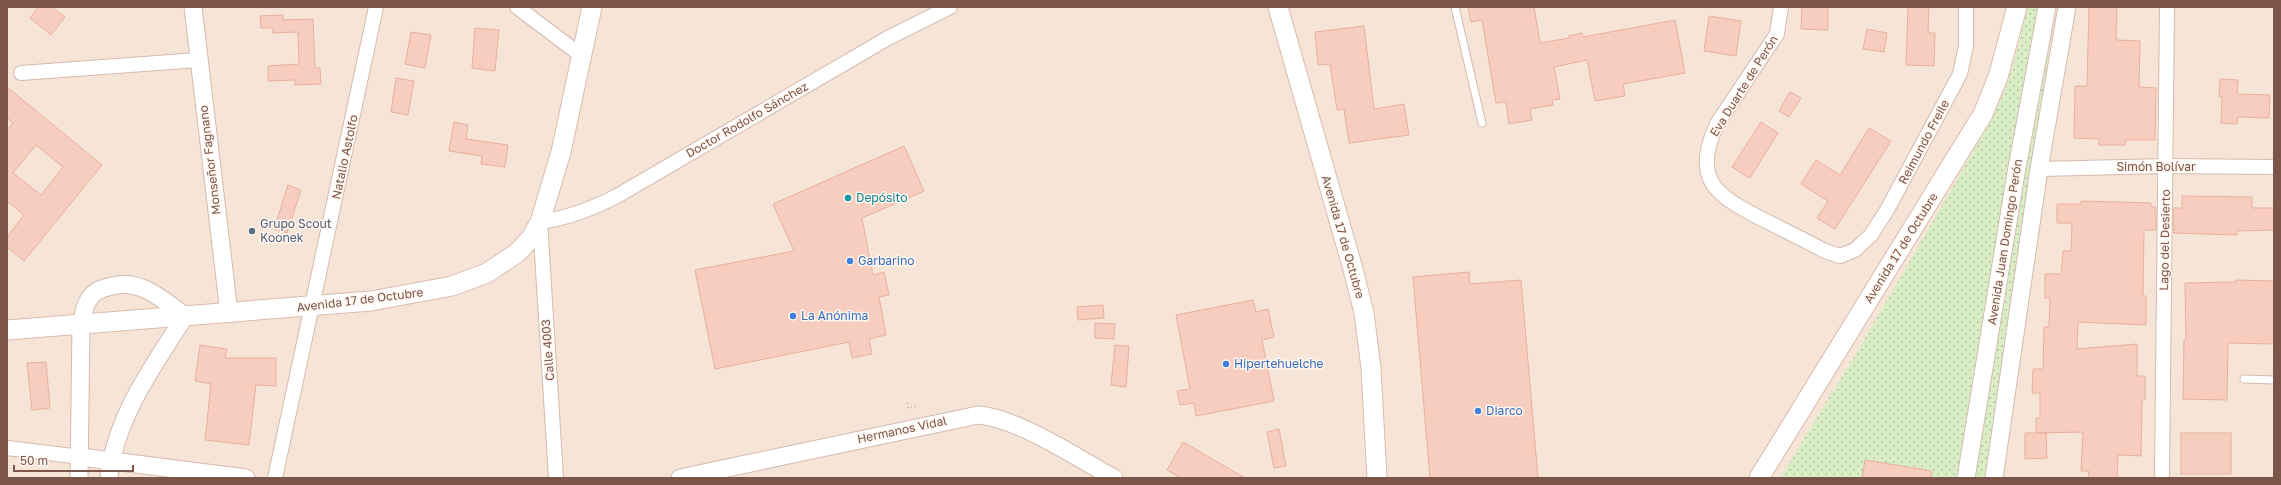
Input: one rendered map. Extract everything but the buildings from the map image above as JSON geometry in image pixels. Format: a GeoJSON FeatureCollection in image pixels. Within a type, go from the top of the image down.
{"type":"FeatureCollection","features":[{"type":"Feature","properties":{"kind":"main road","name":"Avenida 17 de Octubre"},"geometry":{"type":"LineString","coordinates":[[7,330],[313,307],[397,298],[452,286],[470,280],[503,264],[517,253],[531,238],[540,222],[561,152],[592,7]]}},
{"type":"Feature","properties":{"kind":"main road","name":"Avenida 17 de Octubre"},"geometry":{"type":"LineString","coordinates":[[1278,7],[1353,269],[1364,313],[1371,368],[1377,476]]}},
{"type":"Feature","properties":{"kind":"main road","name":"Avenida 17 de Octubre"},"geometry":{"type":"LineString","coordinates":[[1759,478],[1983,114],[1998,77],[2017,7]]}},
{"type":"Feature","properties":{"kind":"street","name":"Monseñor Fagnano"},"geometry":{"type":"LineString","coordinates":[[193,7],[198,60],[229,313]]}},
{"type":"Feature","properties":{"kind":"street","name":"Natalio Astolfo"},"geometry":{"type":"LineString","coordinates":[[275,478],[313,307],[376,7]]}},
{"type":"Feature","properties":{"kind":"street"},"geometry":{"type":"LineString","coordinates":[[517,7],[582,56]]}},
{"type":"Feature","properties":{"kind":"street","name":"Doctor Rodolfo Sánchez"},"geometry":{"type":"LineString","coordinates":[[540,222],[564,219],[580,214],[612,199],[888,38],[950,7]]}},
{"type":"Feature","properties":{"kind":"street","name":"Eva Duarte de Perón"},"geometry":{"type":"LineString","coordinates":[[1782,7],[1777,34],[1717,124],[1710,140],[1707,158],[1708,173],[1715,189],[1729,202],[1824,251],[1840,256]]}},
{"type":"Feature","properties":{"kind":"street","name":"Reimundo Freile"},"geometry":{"type":"LineString","coordinates":[[1840,256],[1855,250],[1870,235],[1887,210],[1960,74],[1966,46],[1966,7]]}},
{"type":"Feature","properties":{"kind":"street","name":"Avenida Juan Domingo Perón"},"geometry":{"type":"LineString","coordinates":[[1966,478],[2016,173],[2047,7]]}},
{"type":"Feature","properties":{"kind":"street","name":"Avenida Juan Domingo Perón"},"geometry":{"type":"LineString","coordinates":[[1994,478],[2039,169],[2067,7]]}},
{"type":"Feature","properties":{"kind":"street","name":"Lago del Desierto"},"geometry":{"type":"LineString","coordinates":[[2162,474],[2167,7]]}},
{"type":"Feature","properties":{"kind":"street"},"geometry":{"type":"LineString","coordinates":[[21,73],[198,60]]}},
{"type":"Feature","properties":{"kind":"street","name":"Simón Bolívar"},"geometry":{"type":"LineString","coordinates":[[2039,169],[2166,166],[2274,167]]}},
{"type":"Feature","properties":{"kind":"street","name":"Calle 4003"},"geometry":{"type":"LineString","coordinates":[[540,222],[556,478]]}},
{"type":"Feature","properties":{"kind":"street"},"geometry":{"type":"LineString","coordinates":[[79,478],[81,457],[81,325],[87,302],[93,294],[101,288],[116,284],[131,285],[148,290],[185,316],[127,410],[110,470]]}},
{"type":"Feature","properties":{"kind":"street","name":"Hermanos Vidal"},"geometry":{"type":"LineString","coordinates":[[680,478],[978,415],[989,416],[1012,423],[1114,478]]}},
{"type":"Feature","properties":{"kind":"street"},"geometry":{"type":"LineString","coordinates":[[7,448],[81,457],[110,470],[246,478]]}},
{"type":"Feature","properties":{"kind":"lane"},"geometry":{"type":"LineString","coordinates":[[1455,7],[1482,123]]}},
{"type":"Feature","properties":{"kind":"lane"},"geometry":{"type":"LineString","coordinates":[[2244,379],[2274,380]]}},
{"type":"Feature","properties":{"kind":"path"},"geometry":{"type":"LineString","coordinates":[[907,403],[908,408],[919,406]]}},
{"type":"Feature","properties":{"kind":"shaded area"},"geometry":{"type":"Polygon","coordinates":[[[7,7],[2274,7],[2274,478],[7,478],[7,7]]]}},
{"type":"Feature","properties":{"kind":"green space"},"geometry":{"type":"Polygon","coordinates":[[[2027,7],[2038,7],[1960,478],[1780,478],[1860,347],[1992,119],[2009,78],[2021,36],[2027,7]]]}},
{"type":"Feature","properties":{"kind":"green space"},"geometry":{"type":"Polygon","coordinates":[[[2050,55],[1985,478],[1974,478],[2044,56],[2050,55]]]}},
{"type":"Feature","properties":{"kind":"place","name":"Depósito"},"geometry":{"type":"Point","coordinates":[848,198]}},
{"type":"Feature","properties":{"kind":"place","name":"Grupo Scout Koonek"},"geometry":{"type":"Point","coordinates":[252,231]}},
{"type":"Feature","properties":{"kind":"place","name":"Garbarino"},"geometry":{"type":"Point","coordinates":[850,261]}},
{"type":"Feature","properties":{"kind":"place","name":"La Anónima"},"geometry":{"type":"Point","coordinates":[793,316]}},
{"type":"Feature","properties":{"kind":"place","name":"Hipertehuelche"},"geometry":{"type":"Point","coordinates":[1226,364]}},
{"type":"Feature","properties":{"kind":"place","name":"Diarco"},"geometry":{"type":"Point","coordinates":[1478,411]}}]}
